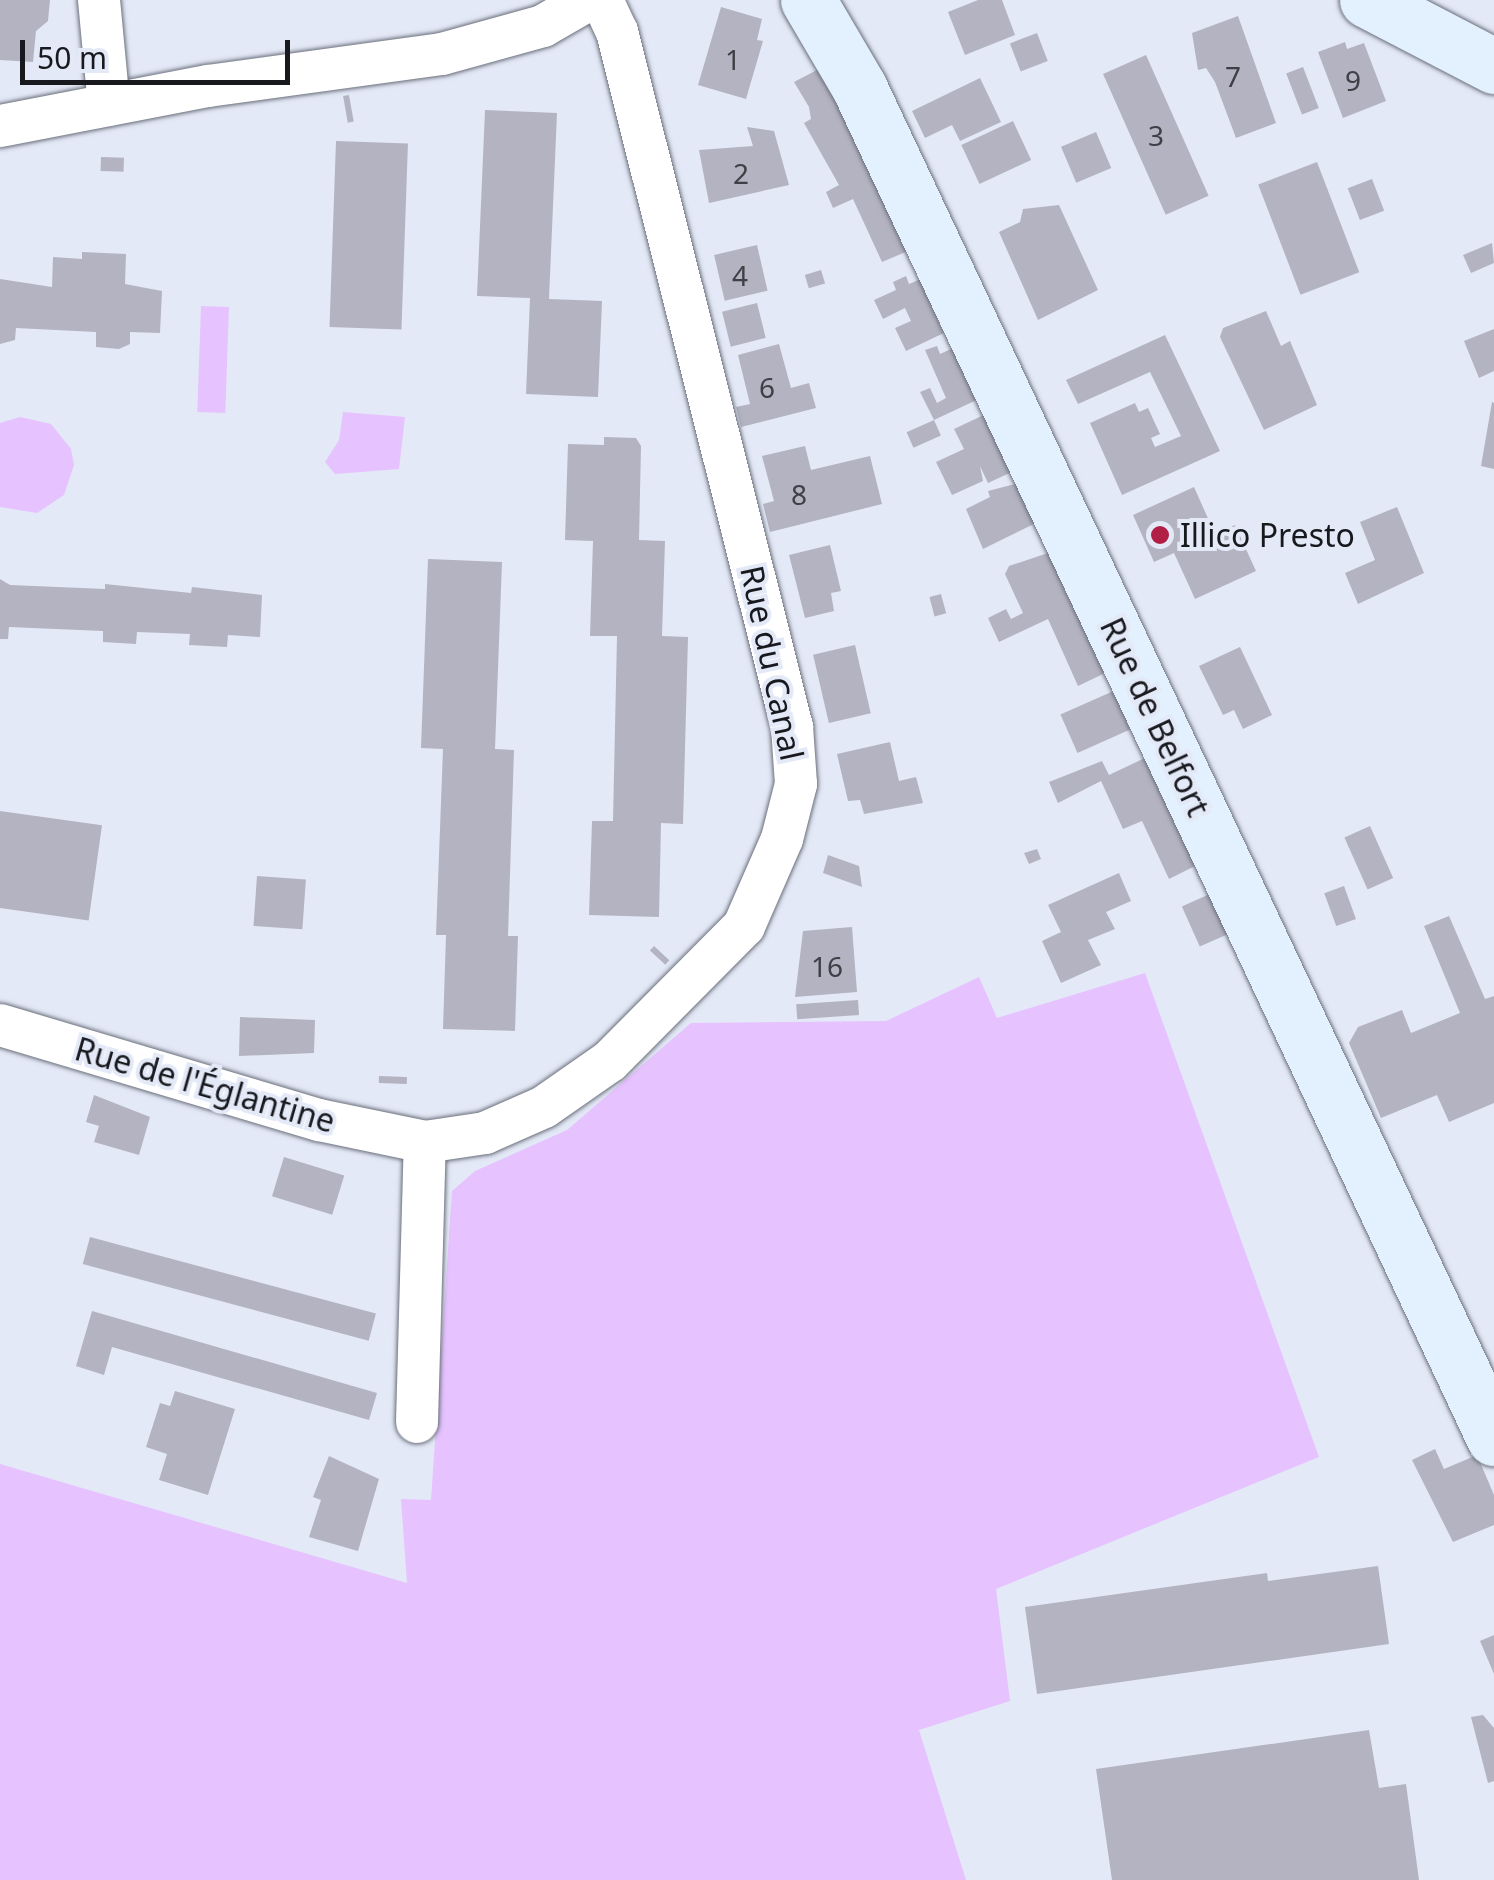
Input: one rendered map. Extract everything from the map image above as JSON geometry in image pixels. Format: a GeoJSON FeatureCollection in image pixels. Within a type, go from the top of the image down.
{"type":"FeatureCollection","features":[{"type":"Feature","properties":{"kind":"main road","name":"Rue de Belfort"},"geometry":{"type":"LineString","coordinates":[[808,0],[859,87],[1494,1438]]}},
{"type":"Feature","properties":{"kind":"main road"},"geometry":{"type":"LineString","coordinates":[[1367,0],[1494,66]]}},
{"type":"Feature","properties":{"kind":"street"},"geometry":{"type":"LineString","coordinates":[[98,0],[108,105]]}},
{"type":"Feature","properties":{"kind":"street"},"geometry":{"type":"LineString","coordinates":[[0,126],[108,105],[442,54],[544,26],[588,0]]}},
{"type":"Feature","properties":{"kind":"street","name":"Rue du Canal"},"geometry":{"type":"LineString","coordinates":[[418,1142],[485,1134],[544,1107],[610,1061],[744,926],[782,839],[796,784],[792,727],[617,32],[602,0]]}},
{"type":"Feature","properties":{"kind":"street","name":"Rue de l'Églantine"},"geometry":{"type":"LineString","coordinates":[[0,1025],[418,1142]]}},
{"type":"Feature","properties":{"kind":"street"},"geometry":{"type":"LineString","coordinates":[[418,1142],[418,1422]]}},
{"type":"Feature","properties":{"kind":"shaded area"},"geometry":{"type":"Polygon","coordinates":[[[201,306],[229,307],[225,413],[197,412],[201,306]]]}},
{"type":"Feature","properties":{"kind":"shaded area"},"geometry":{"type":"Polygon","coordinates":[[[343,412],[405,417],[399,469],[335,474],[325,462],[339,440],[343,412]]]}},
{"type":"Feature","properties":{"kind":"shaded area"},"geometry":{"type":"Polygon","coordinates":[[[20,417],[51,424],[71,449],[74,465],[64,495],[37,513],[0,507],[0,423],[20,417]]]}},
{"type":"Feature","properties":{"kind":"shaded area"},"geometry":{"type":"Polygon","coordinates":[[[1145,973],[1319,1457],[996,1589],[1010,1701],[919,1730],[966,1880],[0,1880],[0,1464],[407,1583],[401,1499],[431,1500],[452,1191],[475,1171],[567,1130],[691,1023],[886,1021],[979,977],[997,1018],[1145,973]]]}},
{"type":"Feature","properties":{"kind":"building"},"geometry":{"type":"Polygon","coordinates":[[[0,0],[50,0],[48,21],[36,31],[33,62],[0,60],[0,0]]]}},
{"type":"Feature","properties":{"kind":"building"},"geometry":{"type":"Polygon","coordinates":[[[978,0],[1002,0],[1015,35],[965,55],[948,12],[978,0]]]}},
{"type":"Feature","properties":{"kind":"building"},"geometry":{"type":"Polygon","coordinates":[[[721,7],[762,19],[757,40],[763,41],[746,99],[698,85],[721,7]]]}},
{"type":"Feature","properties":{"kind":"building"},"geometry":{"type":"Polygon","coordinates":[[[1238,16],[1276,123],[1236,138],[1215,82],[1206,68],[1198,70],[1192,33],[1238,16]]]}},
{"type":"Feature","properties":{"kind":"building"},"geometry":{"type":"Polygon","coordinates":[[[1037,33],[1048,61],[1021,71],[1010,43],[1037,33]]]}},
{"type":"Feature","properties":{"kind":"building"},"geometry":{"type":"Polygon","coordinates":[[[1345,42],[1347,49],[1364,43],[1386,101],[1343,118],[1318,52],[1345,42]]]}},
{"type":"Feature","properties":{"kind":"building"},"geometry":{"type":"Polygon","coordinates":[[[1146,55],[1209,196],[1166,215],[1103,74],[1146,55]]]}},
{"type":"Feature","properties":{"kind":"building"},"geometry":{"type":"Polygon","coordinates":[[[1303,67],[1319,108],[1302,115],[1286,73],[1303,67]]]}},
{"type":"Feature","properties":{"kind":"building"},"geometry":{"type":"Polygon","coordinates":[[[819,69],[915,248],[882,262],[853,199],[833,208],[826,192],[839,185],[804,123],[811,119],[809,107],[794,82],[819,69]]]}},
{"type":"Feature","properties":{"kind":"building"},"geometry":{"type":"Polygon","coordinates":[[[980,78],[1001,122],[960,141],[952,125],[925,138],[912,111],[980,78]]]}},
{"type":"Feature","properties":{"kind":"building"},"geometry":{"type":"Polygon","coordinates":[[[349,95],[354,122],[348,123],[343,96],[349,95]]]}},
{"type":"Feature","properties":{"kind":"building"},"geometry":{"type":"Polygon","coordinates":[[[485,110],[557,113],[549,299],[602,301],[598,397],[526,394],[530,298],[477,296],[485,110]]]}},
{"type":"Feature","properties":{"kind":"building"},"geometry":{"type":"Polygon","coordinates":[[[1013,121],[1031,160],[980,184],[961,145],[1013,121]]]}},
{"type":"Feature","properties":{"kind":"building"},"geometry":{"type":"Polygon","coordinates":[[[747,127],[774,131],[789,185],[709,203],[699,150],[753,146],[747,127]]]}},
{"type":"Feature","properties":{"kind":"building"},"geometry":{"type":"Polygon","coordinates":[[[1096,132],[1111,168],[1076,183],[1061,147],[1096,132]]]}},
{"type":"Feature","properties":{"kind":"building"},"geometry":{"type":"Polygon","coordinates":[[[336,141],[408,144],[401,329],[330,327],[336,141]]]}},
{"type":"Feature","properties":{"kind":"building"},"geometry":{"type":"Polygon","coordinates":[[[101,157],[124,158],[123,172],[101,171],[101,157]]]}},
{"type":"Feature","properties":{"kind":"building"},"geometry":{"type":"Polygon","coordinates":[[[1317,162],[1359,272],[1300,295],[1258,185],[1317,162]]]}},
{"type":"Feature","properties":{"kind":"building"},"geometry":{"type":"Polygon","coordinates":[[[1372,179],[1384,211],[1360,220],[1348,188],[1372,179]]]}},
{"type":"Feature","properties":{"kind":"building"},"geometry":{"type":"Polygon","coordinates":[[[1059,205],[1098,290],[1038,320],[999,232],[1020,222],[1023,209],[1059,205]]]}},
{"type":"Feature","properties":{"kind":"building"},"geometry":{"type":"Polygon","coordinates":[[[1492,243],[1494,263],[1471,273],[1463,255],[1492,243]]]}},
{"type":"Feature","properties":{"kind":"building"},"geometry":{"type":"Polygon","coordinates":[[[757,245],[768,291],[725,301],[714,255],[757,245]]]}},
{"type":"Feature","properties":{"kind":"building"},"geometry":{"type":"Polygon","coordinates":[[[82,252],[126,254],[125,284],[162,291],[160,333],[130,332],[130,344],[119,349],[96,347],[96,332],[16,328],[15,340],[0,344],[0,279],[52,287],[53,257],[82,259],[82,252]]]}},
{"type":"Feature","properties":{"kind":"building"},"geometry":{"type":"Polygon","coordinates":[[[821,270],[825,283],[809,288],[805,275],[821,270]]]}},
{"type":"Feature","properties":{"kind":"building"},"geometry":{"type":"Polygon","coordinates":[[[906,276],[909,284],[928,276],[946,315],[937,319],[944,333],[906,351],[895,328],[911,321],[905,308],[883,319],[874,300],[896,290],[893,282],[906,276]]]}},
{"type":"Feature","properties":{"kind":"building"},"geometry":{"type":"Polygon","coordinates":[[[757,303],[766,338],[731,347],[722,312],[757,303]]]}},
{"type":"Feature","properties":{"kind":"building"},"geometry":{"type":"Polygon","coordinates":[[[1266,311],[1281,346],[1290,341],[1317,405],[1264,430],[1220,337],[1223,328],[1266,311]]]}},
{"type":"Feature","properties":{"kind":"building"},"geometry":{"type":"Polygon","coordinates":[[[1494,329],[1494,371],[1479,378],[1464,341],[1494,329]]]}},
{"type":"Feature","properties":{"kind":"building"},"geometry":{"type":"Polygon","coordinates":[[[1165,335],[1220,451],[1122,495],[1090,423],[1135,403],[1139,412],[1148,408],[1160,434],[1151,438],[1155,447],[1181,436],[1150,372],[1078,404],[1066,380],[1165,335]]]}},
{"type":"Feature","properties":{"kind":"building"},"geometry":{"type":"Polygon","coordinates":[[[779,344],[791,388],[809,383],[816,408],[741,427],[736,407],[750,404],[738,355],[779,344]]]}},
{"type":"Feature","properties":{"kind":"building"},"geometry":{"type":"Polygon","coordinates":[[[960,345],[983,397],[934,420],[920,392],[930,388],[937,403],[946,398],[925,350],[937,346],[940,354],[960,345]]]}},
{"type":"Feature","properties":{"kind":"building"},"geometry":{"type":"Polygon","coordinates":[[[1494,403],[1494,469],[1481,466],[1494,403]]]}},
{"type":"Feature","properties":{"kind":"building"},"geometry":{"type":"Polygon","coordinates":[[[990,412],[1016,470],[988,483],[980,466],[983,481],[952,495],[936,462],[964,449],[954,429],[990,412]]]}},
{"type":"Feature","properties":{"kind":"building"},"geometry":{"type":"Polygon","coordinates":[[[934,420],[941,436],[914,448],[907,432],[934,420]]]}},
{"type":"Feature","properties":{"kind":"building"},"geometry":{"type":"Polygon","coordinates":[[[604,437],[636,438],[641,446],[639,540],[665,541],[662,636],[688,637],[683,824],[661,823],[659,917],[589,915],[592,821],[613,821],[617,636],[590,636],[593,541],[565,540],[568,444],[604,445],[604,437]]]}},
{"type":"Feature","properties":{"kind":"building"},"geometry":{"type":"Polygon","coordinates":[[[805,446],[811,470],[870,456],[882,504],[770,532],[763,504],[774,501],[762,456],[805,446]]]}},
{"type":"Feature","properties":{"kind":"building"},"geometry":{"type":"Polygon","coordinates":[[[1023,482],[1040,521],[983,549],[966,509],[990,497],[988,491],[1023,482]]]}},
{"type":"Feature","properties":{"kind":"building"},"geometry":{"type":"Polygon","coordinates":[[[1194,487],[1215,534],[1235,525],[1256,571],[1195,599],[1174,553],[1154,562],[1133,515],[1194,487]]]}},
{"type":"Feature","properties":{"kind":"building"},"geometry":{"type":"Polygon","coordinates":[[[1397,507],[1424,573],[1358,604],[1345,573],[1375,560],[1360,522],[1397,507]]]}},
{"type":"Feature","properties":{"kind":"building"},"geometry":{"type":"Polygon","coordinates":[[[830,545],[841,591],[831,593],[834,611],[805,618],[789,555],[830,545]]]}},
{"type":"Feature","properties":{"kind":"building"},"geometry":{"type":"Polygon","coordinates":[[[1054,551],[1105,673],[1078,686],[1048,619],[999,642],[988,618],[1006,609],[1011,619],[1023,613],[1005,574],[1009,566],[1054,551]]]}},
{"type":"Feature","properties":{"kind":"building"},"geometry":{"type":"Polygon","coordinates":[[[428,559],[502,562],[495,749],[514,750],[508,936],[518,936],[515,1031],[443,1029],[446,935],[436,935],[443,749],[421,748],[428,559]]]}},
{"type":"Feature","properties":{"kind":"building"},"geometry":{"type":"Polygon","coordinates":[[[0,579],[10,585],[105,589],[105,584],[191,593],[192,587],[262,595],[260,637],[228,635],[227,647],[189,645],[190,634],[137,632],[136,644],[103,642],[103,631],[9,627],[8,639],[0,639],[0,579]]]}},
{"type":"Feature","properties":{"kind":"building"},"geometry":{"type":"Polygon","coordinates":[[[941,594],[946,613],[935,616],[929,597],[941,594]]]}},
{"type":"Feature","properties":{"kind":"building"},"geometry":{"type":"Polygon","coordinates":[[[855,645],[871,713],[829,723],[813,655],[855,645]]]}},
{"type":"Feature","properties":{"kind":"building"},"geometry":{"type":"Polygon","coordinates":[[[1240,647],[1272,715],[1243,729],[1234,710],[1223,715],[1199,666],[1240,647]]]}},
{"type":"Feature","properties":{"kind":"building"},"geometry":{"type":"Polygon","coordinates":[[[1118,689],[1135,727],[1078,753],[1060,715],[1118,689]]]}},
{"type":"Feature","properties":{"kind":"building"},"geometry":{"type":"Polygon","coordinates":[[[890,742],[899,781],[916,777],[923,803],[864,814],[860,800],[848,801],[837,754],[890,742]]]}},
{"type":"Feature","properties":{"kind":"building"},"geometry":{"type":"Polygon","coordinates":[[[1149,756],[1199,864],[1169,879],[1142,821],[1123,829],[1101,781],[1058,803],[1049,782],[1102,761],[1109,775],[1149,756]]]}},
{"type":"Feature","properties":{"kind":"building"},"geometry":{"type":"Polygon","coordinates":[[[0,811],[102,825],[89,920],[0,908],[0,811]]]}},
{"type":"Feature","properties":{"kind":"building"},"geometry":{"type":"Polygon","coordinates":[[[1370,826],[1393,878],[1368,889],[1344,837],[1370,826]]]}},
{"type":"Feature","properties":{"kind":"building"},"geometry":{"type":"Polygon","coordinates":[[[1037,849],[1041,859],[1029,864],[1024,853],[1037,849]]]}},
{"type":"Feature","properties":{"kind":"building"},"geometry":{"type":"Polygon","coordinates":[[[828,855],[859,866],[862,887],[823,873],[828,855]]]}},
{"type":"Feature","properties":{"kind":"building"},"geometry":{"type":"Polygon","coordinates":[[[1119,873],[1131,901],[1106,912],[1115,929],[1088,940],[1101,965],[1061,983],[1042,941],[1061,932],[1048,905],[1119,873]]]}},
{"type":"Feature","properties":{"kind":"building"},"geometry":{"type":"Polygon","coordinates":[[[257,876],[306,879],[302,929],[254,926],[257,876]]]}},
{"type":"Feature","properties":{"kind":"building"},"geometry":{"type":"Polygon","coordinates":[[[1344,886],[1356,919],[1336,926],[1324,893],[1344,886]]]}},
{"type":"Feature","properties":{"kind":"building"},"geometry":{"type":"Polygon","coordinates":[[[1212,893],[1230,933],[1200,947],[1182,906],[1212,893]]]}},
{"type":"Feature","properties":{"kind":"building"},"geometry":{"type":"Polygon","coordinates":[[[1449,916],[1485,999],[1494,996],[1494,1103],[1449,1122],[1437,1095],[1381,1118],[1349,1043],[1358,1027],[1402,1010],[1411,1033],[1460,1013],[1424,926],[1449,916]]]}},
{"type":"Feature","properties":{"kind":"building"},"geometry":{"type":"Polygon","coordinates":[[[852,927],[857,992],[795,997],[803,931],[852,927]]]}},
{"type":"Feature","properties":{"kind":"building"},"geometry":{"type":"Polygon","coordinates":[[[654,946],[669,960],[665,965],[650,950],[654,946]]]}},
{"type":"Feature","properties":{"kind":"building"},"geometry":{"type":"Polygon","coordinates":[[[858,1000],[859,1015],[797,1019],[796,1004],[858,1000]]]}},
{"type":"Feature","properties":{"kind":"building"},"geometry":{"type":"Polygon","coordinates":[[[240,1017],[315,1020],[314,1053],[239,1056],[240,1017]]]}},
{"type":"Feature","properties":{"kind":"building"},"geometry":{"type":"Polygon","coordinates":[[[379,1076],[407,1077],[407,1084],[379,1083],[379,1076]]]}},
{"type":"Feature","properties":{"kind":"building"},"geometry":{"type":"Polygon","coordinates":[[[94,1095],[150,1117],[139,1155],[94,1142],[99,1126],[86,1122],[94,1095]]]}},
{"type":"Feature","properties":{"kind":"building"},"geometry":{"type":"Polygon","coordinates":[[[284,1157],[344,1175],[332,1215],[272,1196],[284,1157]]]}},
{"type":"Feature","properties":{"kind":"building"},"geometry":{"type":"Polygon","coordinates":[[[90,1237],[376,1314],[369,1341],[83,1264],[90,1237]]]}},
{"type":"Feature","properties":{"kind":"building"},"geometry":{"type":"Polygon","coordinates":[[[92,1311],[377,1393],[369,1420],[112,1347],[104,1375],[76,1366],[92,1311]]]}},
{"type":"Feature","properties":{"kind":"building"},"geometry":{"type":"Polygon","coordinates":[[[175,1391],[235,1409],[208,1495],[159,1480],[167,1454],[146,1447],[160,1403],[170,1406],[175,1391]]]}},
{"type":"Feature","properties":{"kind":"building"},"geometry":{"type":"Polygon","coordinates":[[[1435,1449],[1444,1469],[1477,1455],[1494,1495],[1494,1525],[1453,1542],[1412,1460],[1435,1449]]]}},
{"type":"Feature","properties":{"kind":"building"},"geometry":{"type":"Polygon","coordinates":[[[329,1456],[379,1479],[358,1551],[309,1537],[321,1500],[313,1497],[329,1456]]]}},
{"type":"Feature","properties":{"kind":"building"},"geometry":{"type":"Polygon","coordinates":[[[1378,1566],[1389,1644],[1037,1694],[1025,1607],[1267,1573],[1268,1581],[1378,1566]]]}},
{"type":"Feature","properties":{"kind":"building"},"geometry":{"type":"Polygon","coordinates":[[[1494,1635],[1494,1674],[1480,1641],[1494,1635]]]}},
{"type":"Feature","properties":{"kind":"building"},"geometry":{"type":"Polygon","coordinates":[[[1483,1715],[1494,1728],[1494,1781],[1488,1783],[1471,1717],[1483,1715]]]}},
{"type":"Feature","properties":{"kind":"building"},"geometry":{"type":"Polygon","coordinates":[[[1369,1730],[1379,1788],[1406,1784],[1419,1880],[1112,1880],[1096,1769],[1369,1730]]]}},
{"type":"Feature","properties":{"kind":"place","name":"Illico Presto"},"geometry":{"type":"Point","coordinates":[1160,535]}}]}
